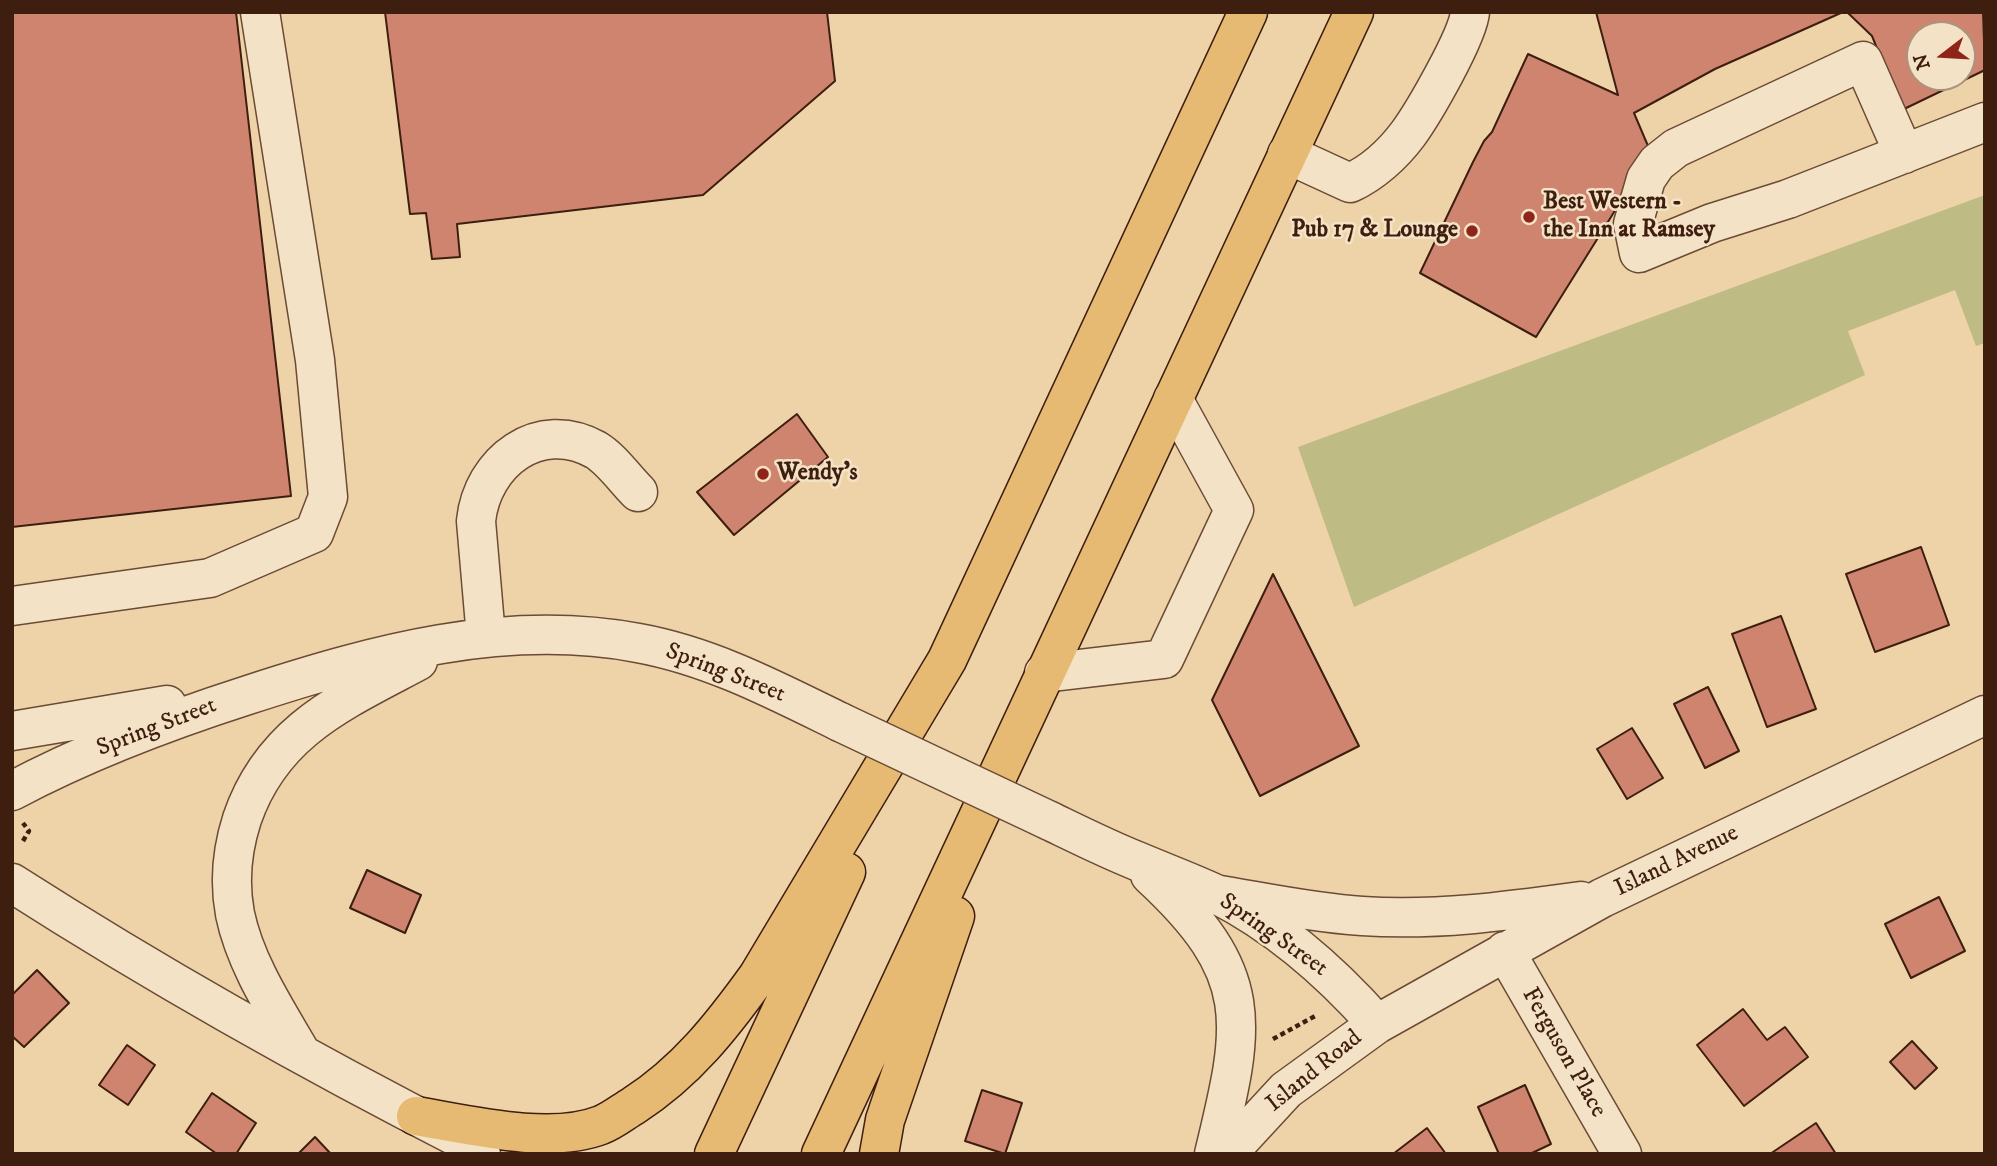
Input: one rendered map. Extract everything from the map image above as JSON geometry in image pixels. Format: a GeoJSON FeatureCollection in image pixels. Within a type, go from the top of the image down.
{"type":"FeatureCollection","features":[{"type":"Feature","properties":{"kind":"highway"},"geometry":{"type":"LineString","coordinates":[[564,1154],[601,1125],[669,1080],[716,1032],[758,976],[931,689],[947,660],[1248,12]]}},
{"type":"Feature","properties":{"kind":"highway"},"geometry":{"type":"LineString","coordinates":[[821,1154],[1354,12]]}},
{"type":"Feature","properties":{"kind":"highway"},"geometry":{"type":"LineString","coordinates":[[715,1154],[931,689]]}},
{"type":"Feature","properties":{"kind":"highway"},"geometry":{"type":"LineString","coordinates":[[879,1154],[886,1120],[1018,730]]}},
{"type":"Feature","properties":{"kind":"highway"},"geometry":{"type":"LineString","coordinates":[[416,1116],[531,1133],[572,1131],[601,1125]]}},
{"type":"Feature","properties":{"kind":"street"},"geometry":{"type":"LineString","coordinates":[[12,606],[210,579],[314,533],[328,497],[315,359],[260,12]]}},
{"type":"Feature","properties":{"kind":"street"},"geometry":{"type":"LineString","coordinates":[[1287,154],[1350,183],[1369,174],[1408,134],[1469,24],[1470,12]]}},
{"type":"Feature","properties":{"kind":"street"},"geometry":{"type":"LineString","coordinates":[[1904,154],[1863,61],[1676,148],[1657,163],[1646,180],[1633,224],[1639,253],[1712,223],[1788,199],[1904,154],[1985,122]]}},
{"type":"Feature","properties":{"kind":"street"},"geometry":{"type":"LineString","coordinates":[[1044,673],[1164,659],[1234,510],[1173,399]]}},
{"type":"Feature","properties":{"kind":"street"},"geometry":{"type":"LineString","coordinates":[[300,1053],[256,971],[235,915],[233,856],[246,806],[256,782],[272,759],[313,721],[346,699],[472,639],[475,521],[478,502],[498,467],[511,453],[533,444],[555,440],[579,443],[598,451],[638,492]]}},
{"type":"Feature","properties":{"kind":"street","name":"Spring Street"},"geometry":{"type":"LineString","coordinates":[[16,805],[127,738],[189,714],[373,657],[472,639],[561,635],[625,641],[706,661],[767,686],[1133,860],[1214,894],[1247,912],[1318,966],[1377,1024]]}},
{"type":"Feature","properties":{"kind":"street"},"geometry":{"type":"LineString","coordinates":[[12,731],[276,686]]}},
{"type":"Feature","properties":{"kind":"street","name":"Island Avenue"},"geometry":{"type":"LineString","coordinates":[[1377,1024],[1602,898],[1985,715]]}},
{"type":"Feature","properties":{"kind":"street"},"geometry":{"type":"LineString","coordinates":[[1133,860],[1173,897],[1205,935],[1226,971],[1233,990],[1237,1045],[1214,1154]]}},
{"type":"Feature","properties":{"kind":"street"},"geometry":{"type":"LineString","coordinates":[[12,883],[142,964],[300,1053],[467,1142],[481,1154]]}},
{"type":"Feature","properties":{"kind":"street"},"geometry":{"type":"LineString","coordinates":[[1214,894],[1327,913],[1388,917],[1461,916],[1602,898]]}},
{"type":"Feature","properties":{"kind":"street","name":"Ferguson Place"},"geometry":{"type":"LineString","coordinates":[[1505,951],[1622,1154]]}},
{"type":"Feature","properties":{"kind":"street","name":"Island Road"},"geometry":{"type":"LineString","coordinates":[[1227,1154],[1286,1090],[1377,1024]]}},
{"type":"Feature","properties":{"kind":"path"},"geometry":{"type":"LineString","coordinates":[[16,805],[29,831],[23,841]]}},
{"type":"Feature","properties":{"kind":"path"},"geometry":{"type":"LineString","coordinates":[[1268,1042],[1324,1011]]}},
{"type":"Feature","properties":{"kind":"shaded area"},"geometry":{"type":"Polygon","coordinates":[[[1985,195],[1985,343],[1976,346],[1955,290],[1848,331],[1865,375],[1354,607],[1298,447],[1985,195]]]}},
{"type":"Feature","properties":{"kind":"building"},"geometry":{"type":"Polygon","coordinates":[[[12,12],[236,12],[291,496],[12,527],[12,12]]]}},
{"type":"Feature","properties":{"kind":"building"},"geometry":{"type":"Polygon","coordinates":[[[385,12],[827,12],[835,81],[703,195],[457,224],[460,257],[432,259],[426,213],[410,214],[385,12]]]}},
{"type":"Feature","properties":{"kind":"building","name":"Best Western - the Inn at Ramsey"},"geometry":{"type":"Polygon","coordinates":[[[1596,12],[1843,12],[1715,69],[1634,113],[1651,153],[1536,337],[1420,273],[1473,162],[1492,132],[1528,54],[1618,95],[1596,12]]]}},
{"type":"Feature","properties":{"kind":"building"},"geometry":{"type":"Polygon","coordinates":[[[1847,12],[1983,12],[1985,70],[1976,74],[1976,21],[1906,21],[1906,91],[1941,91],[1902,110],[1872,36],[1847,12]]]}},
{"type":"Feature","properties":{"kind":"building","name":"Wendy's"},"geometry":{"type":"Polygon","coordinates":[[[797,414],[828,457],[734,535],[697,492],[797,414]]]}},
{"type":"Feature","properties":{"kind":"building"},"geometry":{"type":"Polygon","coordinates":[[[1921,547],[1949,625],[1875,652],[1846,574],[1921,547]]]}},
{"type":"Feature","properties":{"kind":"building"},"geometry":{"type":"Polygon","coordinates":[[[1273,574],[1359,746],[1260,796],[1212,700],[1273,574]]]}},
{"type":"Feature","properties":{"kind":"building"},"geometry":{"type":"Polygon","coordinates":[[[1781,616],[1816,709],[1767,727],[1732,634],[1781,616]]]}},
{"type":"Feature","properties":{"kind":"building"},"geometry":{"type":"Polygon","coordinates":[[[1708,687],[1739,751],[1705,768],[1674,704],[1708,687]]]}},
{"type":"Feature","properties":{"kind":"building"},"geometry":{"type":"Polygon","coordinates":[[[1632,728],[1663,778],[1627,799],[1597,749],[1632,728]]]}},
{"type":"Feature","properties":{"kind":"building"},"geometry":{"type":"Polygon","coordinates":[[[367,870],[421,895],[405,933],[350,908],[367,870]]]}},
{"type":"Feature","properties":{"kind":"building"},"geometry":{"type":"Polygon","coordinates":[[[1939,897],[1965,951],[1911,978],[1885,924],[1939,897]]]}},
{"type":"Feature","properties":{"kind":"building"},"geometry":{"type":"Polygon","coordinates":[[[37,970],[69,1003],[24,1047],[12,1036],[12,995],[37,970]]]}},
{"type":"Feature","properties":{"kind":"building"},"geometry":{"type":"Polygon","coordinates":[[[1743,1009],[1767,1040],[1785,1027],[1808,1057],[1744,1106],[1697,1045],[1743,1009]]]}},
{"type":"Feature","properties":{"kind":"building"},"geometry":{"type":"Polygon","coordinates":[[[1912,1041],[1937,1068],[1915,1089],[1890,1062],[1912,1041]]]}},
{"type":"Feature","properties":{"kind":"building"},"geometry":{"type":"Polygon","coordinates":[[[127,1045],[155,1065],[128,1105],[99,1085],[127,1045]]]}},
{"type":"Feature","properties":{"kind":"building"},"geometry":{"type":"Polygon","coordinates":[[[1525,1085],[1551,1144],[1530,1154],[1499,1154],[1478,1107],[1525,1085]]]}},
{"type":"Feature","properties":{"kind":"building"},"geometry":{"type":"Polygon","coordinates":[[[982,1090],[1022,1103],[1005,1154],[965,1141],[982,1090]]]}},
{"type":"Feature","properties":{"kind":"building"},"geometry":{"type":"Polygon","coordinates":[[[212,1093],[256,1123],[236,1154],[217,1154],[186,1132],[212,1093]]]}},
{"type":"Feature","properties":{"kind":"building"},"geometry":{"type":"Polygon","coordinates":[[[1816,1123],[1836,1154],[1770,1154],[1816,1123]]]}},
{"type":"Feature","properties":{"kind":"building"},"geometry":{"type":"Polygon","coordinates":[[[1427,1128],[1446,1154],[1393,1154],[1427,1128]]]}},
{"type":"Feature","properties":{"kind":"building"},"geometry":{"type":"Polygon","coordinates":[[[315,1137],[331,1154],[298,1154],[315,1137]]]}},
{"type":"Feature","properties":{"kind":"place","name":"Best Western - the Inn at Ramsey"},"geometry":{"type":"Point","coordinates":[1529,217]}},
{"type":"Feature","properties":{"kind":"place","name":"Pub 17 & Lounge"},"geometry":{"type":"Point","coordinates":[1472,231]}},
{"type":"Feature","properties":{"kind":"place","name":"Wendy's"},"geometry":{"type":"Point","coordinates":[763,474]}}]}
